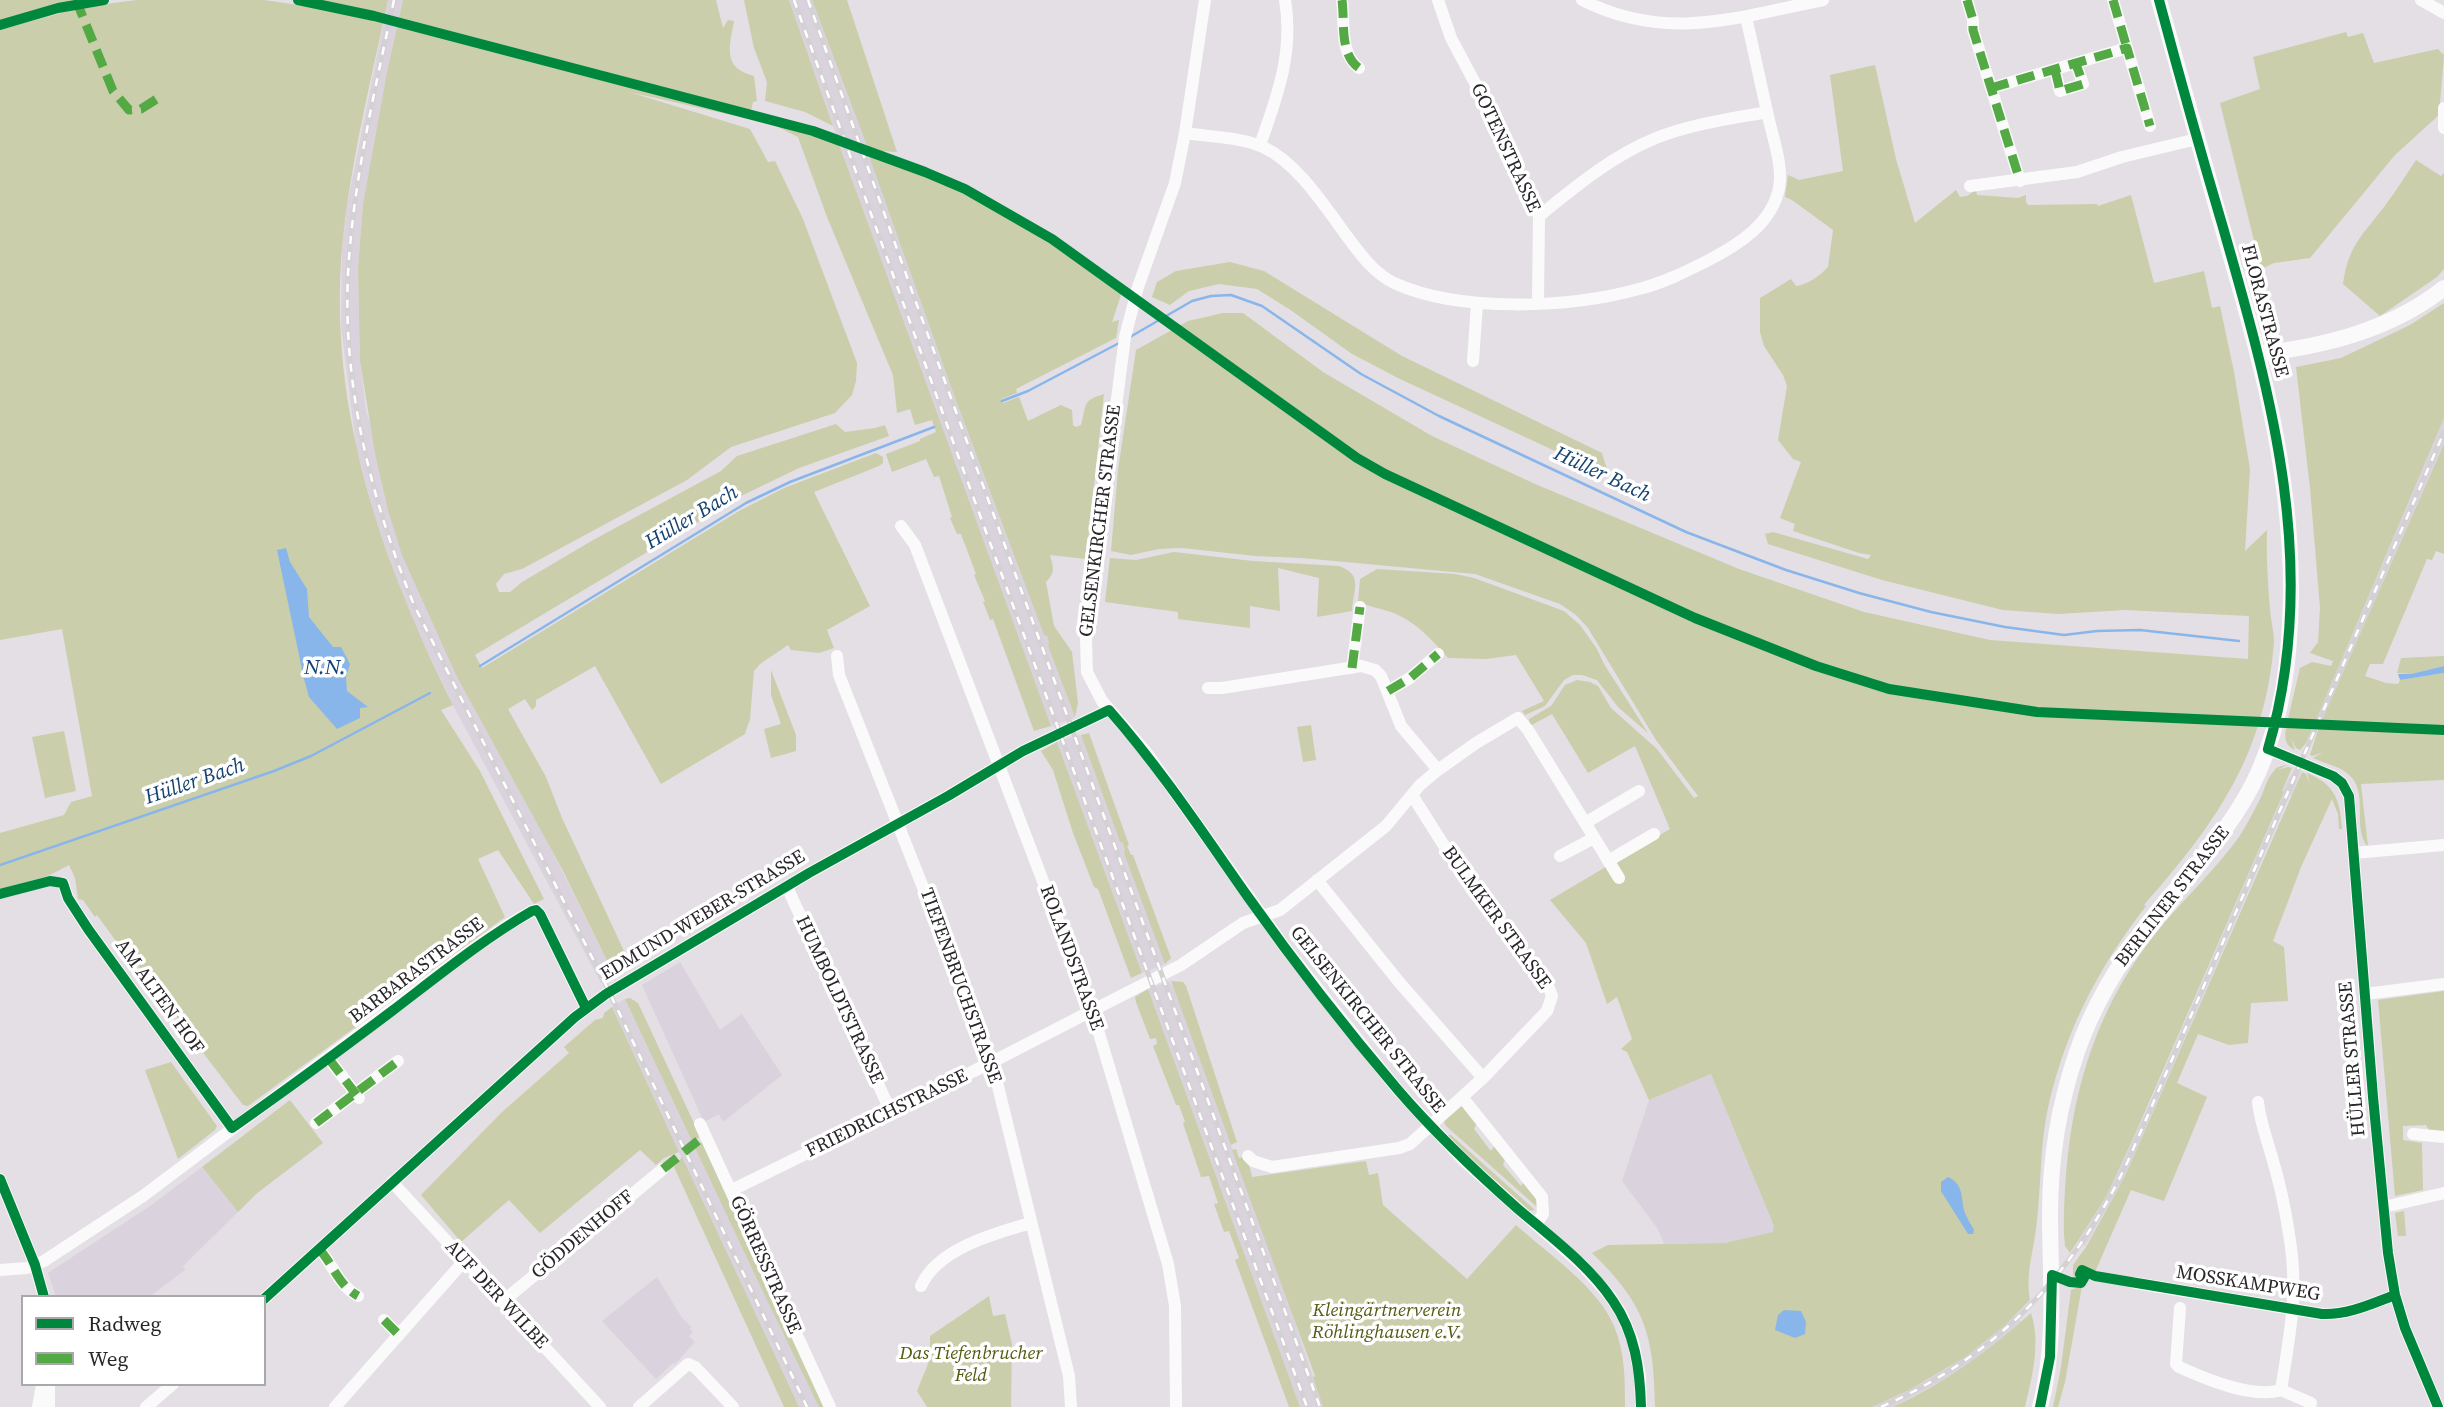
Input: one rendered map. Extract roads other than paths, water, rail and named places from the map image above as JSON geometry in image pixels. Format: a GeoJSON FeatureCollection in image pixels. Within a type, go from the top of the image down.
{"type":"FeatureCollection","features":[{"type":"Feature","properties":{"kind":"main road","name":"FLORASTRASSE"},"geometry":{"type":"LineString","coordinates":[[2159,0],[2259,354],[2276,429],[2291,559],[2290,638]]}},
{"type":"Feature","properties":{"kind":"main road"},"geometry":{"type":"LineString","coordinates":[[2259,354],[2289,350],[2368,331],[2401,318],[2444,288]]}},
{"type":"Feature","properties":{"kind":"main road","name":"BERLINER STRASSE"},"geometry":{"type":"LineString","coordinates":[[2040,1407],[2052,1335],[2052,1167],[2058,1124],[2078,1050],[2091,1016],[2124,957],[2236,815],[2268,749],[2283,696],[2290,638]]}},
{"type":"Feature","properties":{"kind":"street","name":"GELSENKIRCHER STRASSE"},"geometry":{"type":"LineString","coordinates":[[1205,0],[1175,183],[1138,286],[1120,363],[1085,652],[1087,673],[1109,710],[1146,752],[1263,917],[1390,1080],[1464,1161],[1536,1224],[1610,1296],[1633,1341],[1638,1361],[1641,1407]]}},
{"type":"Feature","properties":{"kind":"street"},"geometry":{"type":"LineString","coordinates":[[1260,145],[1286,63],[1288,32],[1285,0]]}},
{"type":"Feature","properties":{"kind":"street"},"geometry":{"type":"LineString","coordinates":[[1342,0],[1347,48],[1353,64],[1359,68]]}},
{"type":"Feature","properties":{"kind":"street","name":"GOTENSTRASSE"},"geometry":{"type":"LineString","coordinates":[[1438,0],[1451,38],[1539,216],[1538,303]]}},
{"type":"Feature","properties":{"kind":"street"},"geometry":{"type":"LineString","coordinates":[[1582,0],[1625,17],[1666,23],[1702,24],[1816,1]]}},
{"type":"Feature","properties":{"kind":"street"},"geometry":{"type":"LineString","coordinates":[[1967,0],[1973,30],[2020,181]]}},
{"type":"Feature","properties":{"kind":"street"},"geometry":{"type":"LineString","coordinates":[[2113,0],[2150,126]]}},
{"type":"Feature","properties":{"kind":"street"},"geometry":{"type":"LineString","coordinates":[[2421,0],[2444,13]]}},
{"type":"Feature","properties":{"kind":"street"},"geometry":{"type":"LineString","coordinates":[[1185,133],[1260,145],[1280,157],[1297,172],[1365,260],[1396,284],[1431,295],[1477,304],[1585,300],[1639,289],[1692,268],[1722,253],[1747,236],[1768,214],[1779,188],[1780,169],[1746,17]]}},
{"type":"Feature","properties":{"kind":"street"},"geometry":{"type":"LineString","coordinates":[[1991,88],[2127,48]]}},
{"type":"Feature","properties":{"kind":"street"},"geometry":{"type":"LineString","coordinates":[[2054,70],[2060,91],[2083,84],[2076,64]]}},
{"type":"Feature","properties":{"kind":"street"},"geometry":{"type":"LineString","coordinates":[[2444,108],[2444,128]]}},
{"type":"Feature","properties":{"kind":"street"},"geometry":{"type":"LineString","coordinates":[[1539,216],[1594,172],[1624,153],[1656,138],[1767,112]]}},
{"type":"Feature","properties":{"kind":"street"},"geometry":{"type":"LineString","coordinates":[[1970,186],[2077,172],[2122,157],[2197,139]]}},
{"type":"Feature","properties":{"kind":"street"},"geometry":{"type":"LineString","coordinates":[[1473,361],[1477,304]]}},
{"type":"Feature","properties":{"kind":"street","name":"ROLANDSTRASSE"},"geometry":{"type":"LineString","coordinates":[[901,526],[915,545],[1092,1010],[1174,1288],[1176,1407]]}},
{"type":"Feature","properties":{"kind":"street"},"geometry":{"type":"LineString","coordinates":[[1352,667],[1360,607]]}},
{"type":"Feature","properties":{"kind":"street"},"geometry":{"type":"LineString","coordinates":[[1388,691],[1438,654]]}},
{"type":"Feature","properties":{"kind":"street","name":"TIEFENBRUCHSTRASSE"},"geometry":{"type":"LineString","coordinates":[[837,656],[839,675],[992,1062],[1069,1376],[1071,1407]]}},
{"type":"Feature","properties":{"kind":"street"},"geometry":{"type":"LineString","coordinates":[[1208,688],[1361,666],[1375,670],[1388,691],[1401,726],[1438,770]]}},
{"type":"Feature","properties":{"kind":"street","name":"EDMUND-WEBER-STRASSE"},"geometry":{"type":"LineString","coordinates":[[266,1297],[586,1008],[606,994],[1046,738],[1109,710]]}},
{"type":"Feature","properties":{"kind":"street","name":"FRIEDRICHSTRASSE"},"geometry":{"type":"LineString","coordinates":[[732,1190],[1181,965],[1243,923],[1280,910],[1386,826],[1438,770],[1518,718],[1585,823]]}},
{"type":"Feature","properties":{"kind":"street","name":"HÜLLER STRASSE"},"geometry":{"type":"LineString","coordinates":[[2268,749],[2333,776],[2342,783],[2349,796],[2384,1207],[2395,1296],[2405,1328],[2438,1407]]}},
{"type":"Feature","properties":{"kind":"street"},"geometry":{"type":"LineString","coordinates":[[1619,878],[1585,823],[1639,790]]}},
{"type":"Feature","properties":{"kind":"street","name":"BULMKER STRASSE"},"geometry":{"type":"LineString","coordinates":[[1248,1156],[1252,1161],[1272,1167],[1399,1148],[1416,1140],[1483,1078],[1547,1011],[1552,996],[1535,968],[1472,890],[1412,795]]}},
{"type":"Feature","properties":{"kind":"street"},"geometry":{"type":"LineString","coordinates":[[1608,861],[1654,834]]}},
{"type":"Feature","properties":{"kind":"street"},"geometry":{"type":"LineString","coordinates":[[1560,856],[1594,838]]}},
{"type":"Feature","properties":{"kind":"street"},"geometry":{"type":"LineString","coordinates":[[2354,853],[2444,845]]}},
{"type":"Feature","properties":{"kind":"street"},"geometry":{"type":"LineString","coordinates":[[1318,880],[1399,982],[1483,1078]]}},
{"type":"Feature","properties":{"kind":"street","name":"AM ALTEN HOF"},"geometry":{"type":"LineString","coordinates":[[63,883],[68,898],[88,929],[232,1128]]}},
{"type":"Feature","properties":{"kind":"street","name":"HUMBOLDTSTRASSE"},"geometry":{"type":"LineString","coordinates":[[787,887],[891,1112]]}},
{"type":"Feature","properties":{"kind":"street","name":"BARBARASTRASSE"},"geometry":{"type":"LineString","coordinates":[[35,1265],[144,1196],[458,960],[532,911],[540,914],[586,1008]]}},
{"type":"Feature","properties":{"kind":"street"},"geometry":{"type":"LineString","coordinates":[[2365,994],[2444,984]]}},
{"type":"Feature","properties":{"kind":"street"},"geometry":{"type":"LineString","coordinates":[[329,1059],[357,1096]]}},
{"type":"Feature","properties":{"kind":"street"},"geometry":{"type":"LineString","coordinates":[[316,1123],[357,1096],[398,1061]]}},
{"type":"Feature","properties":{"kind":"street","name":"GELSENKIRCHER STRASSE"},"geometry":{"type":"LineString","coordinates":[[1461,1097],[1542,1198],[1543,1214],[1536,1224]]}},
{"type":"Feature","properties":{"kind":"street"},"geometry":{"type":"LineString","coordinates":[[2258,1102],[2261,1124],[2272,1155],[2289,1234],[2295,1282],[2294,1310],[2281,1390]]}},
{"type":"Feature","properties":{"kind":"street","name":"GÖRRESSTRASSE"},"geometry":{"type":"LineString","coordinates":[[700,1124],[830,1407]]}},
{"type":"Feature","properties":{"kind":"street"},"geometry":{"type":"LineString","coordinates":[[2413,1134],[2444,1136]]}},
{"type":"Feature","properties":{"kind":"street","name":"GÖDDENHOFF"},"geometry":{"type":"LineString","coordinates":[[502,1302],[663,1169]]}},
{"type":"Feature","properties":{"kind":"street"},"geometry":{"type":"LineString","coordinates":[[0,1179],[35,1265],[43,1295]]}},
{"type":"Feature","properties":{"kind":"street","name":"AUF DER WILBE"},"geometry":{"type":"LineString","coordinates":[[392,1182],[600,1407]]}},
{"type":"Feature","properties":{"kind":"street"},"geometry":{"type":"LineString","coordinates":[[2384,1207],[2444,1193]]}},
{"type":"Feature","properties":{"kind":"street"},"geometry":{"type":"LineString","coordinates":[[921,1286],[929,1272],[960,1250],[990,1235],[1031,1223]]}},
{"type":"Feature","properties":{"kind":"street"},"geometry":{"type":"LineString","coordinates":[[319,1249],[327,1257],[329,1266],[350,1291],[358,1296]]}},
{"type":"Feature","properties":{"kind":"street"},"geometry":{"type":"LineString","coordinates":[[335,1407],[464,1261]]}},
{"type":"Feature","properties":{"kind":"street"},"geometry":{"type":"LineString","coordinates":[[0,1270],[18,1270],[35,1265]]}},
{"type":"Feature","properties":{"kind":"street","name":"MOSSKAMPWEG"},"geometry":{"type":"LineString","coordinates":[[2134,1283],[2294,1310],[2336,1314],[2395,1296]]}},
{"type":"Feature","properties":{"kind":"street"},"geometry":{"type":"LineString","coordinates":[[2180,1308],[2176,1364],[2179,1367],[2228,1386],[2271,1393],[2281,1390],[2311,1403]]}},
{"type":"Feature","properties":{"kind":"street"},"geometry":{"type":"LineString","coordinates":[[384,1320],[399,1335]]}},
{"type":"Feature","properties":{"kind":"street"},"geometry":{"type":"LineString","coordinates":[[639,1407],[688,1364],[695,1367],[733,1407]]}},
{"type":"Feature","properties":{"kind":"street"},"geometry":{"type":"LineString","coordinates":[[38,1407],[42,1386]]}},
{"type":"Feature","properties":{"kind":"street"},"geometry":{"type":"LineString","coordinates":[[49,1386],[49,1407]]}},
{"type":"Feature","properties":{"kind":"street"},"geometry":{"type":"LineString","coordinates":[[153,1405],[171,1386]]}},
{"type":"Feature","properties":{"kind":"water","name":"N.N."},"geometry":{"type":"Polygon","coordinates":[[[286,548],[290,562],[307,589],[309,617],[333,647],[341,647],[350,664],[346,677],[347,691],[368,707],[360,708],[360,718],[337,729],[309,697],[277,550],[286,548]]]}},
{"type":"Feature","properties":{"kind":"water"},"geometry":{"type":"Polygon","coordinates":[[[2444,666],[2444,673],[2400,680],[2398,674],[2411,674],[2444,666]]]}},
{"type":"Feature","properties":{"kind":"water"},"geometry":{"type":"Polygon","coordinates":[[[1948,1177],[1959,1187],[1965,1213],[1974,1230],[1973,1234],[1968,1234],[1941,1191],[1941,1182],[1948,1177]]]}},
{"type":"Feature","properties":{"kind":"water"},"geometry":{"type":"Polygon","coordinates":[[[1784,1310],[1801,1311],[1806,1322],[1805,1334],[1795,1338],[1775,1330],[1778,1315],[1784,1310]]]}},
{"type":"Feature","properties":{"kind":"waterway","name":"Hüller Bach"},"geometry":{"type":"LineString","coordinates":[[1130,337],[1192,301],[1231,295],[1262,306],[1361,374],[1439,416],[1686,532],[1786,570],[1931,612],[2005,627],[2064,635],[2140,630],[2239,641]]}},
{"type":"Feature","properties":{"kind":"waterway","name":"Hüller Bach"},"geometry":{"type":"LineString","coordinates":[[1002,401],[1028,391],[1121,342]]}},
{"type":"Feature","properties":{"kind":"waterway","name":"Hüller Bach"},"geometry":{"type":"LineString","coordinates":[[480,666],[746,503],[790,482],[934,427]]}},
{"type":"Feature","properties":{"kind":"waterway","name":"Hüller Bach"},"geometry":{"type":"LineString","coordinates":[[0,865],[274,771],[311,756],[430,693]]}},
{"type":"Feature","properties":{"kind":"railway"},"geometry":{"type":"LineString","coordinates":[[394,0],[357,185],[347,293],[348,339],[360,429],[383,519],[414,605],[604,981],[807,1407]]}},
{"type":"Feature","properties":{"kind":"railway"},"geometry":{"type":"LineString","coordinates":[[794,0],[1307,1407]]}},
{"type":"Feature","properties":{"kind":"railway"},"geometry":{"type":"LineString","coordinates":[[808,0],[1320,1407]]}},
{"type":"Feature","properties":{"kind":"railway"},"geometry":{"type":"LineString","coordinates":[[1881,1407],[1961,1363],[1996,1337],[2028,1308],[2057,1275],[2107,1202],[2128,1161],[2444,432]]}},
{"type":"Feature","properties":{"kind":"park label","name":"Kleingärtnerverein Röhlinghausen e.V."},"geometry":{"type":"Point","coordinates":[1387,1322]}},
{"type":"Feature","properties":{"kind":"park label","name":"Das Tiefenbrucher Feld"},"geometry":{"type":"Point","coordinates":[971,1365]}}]}
